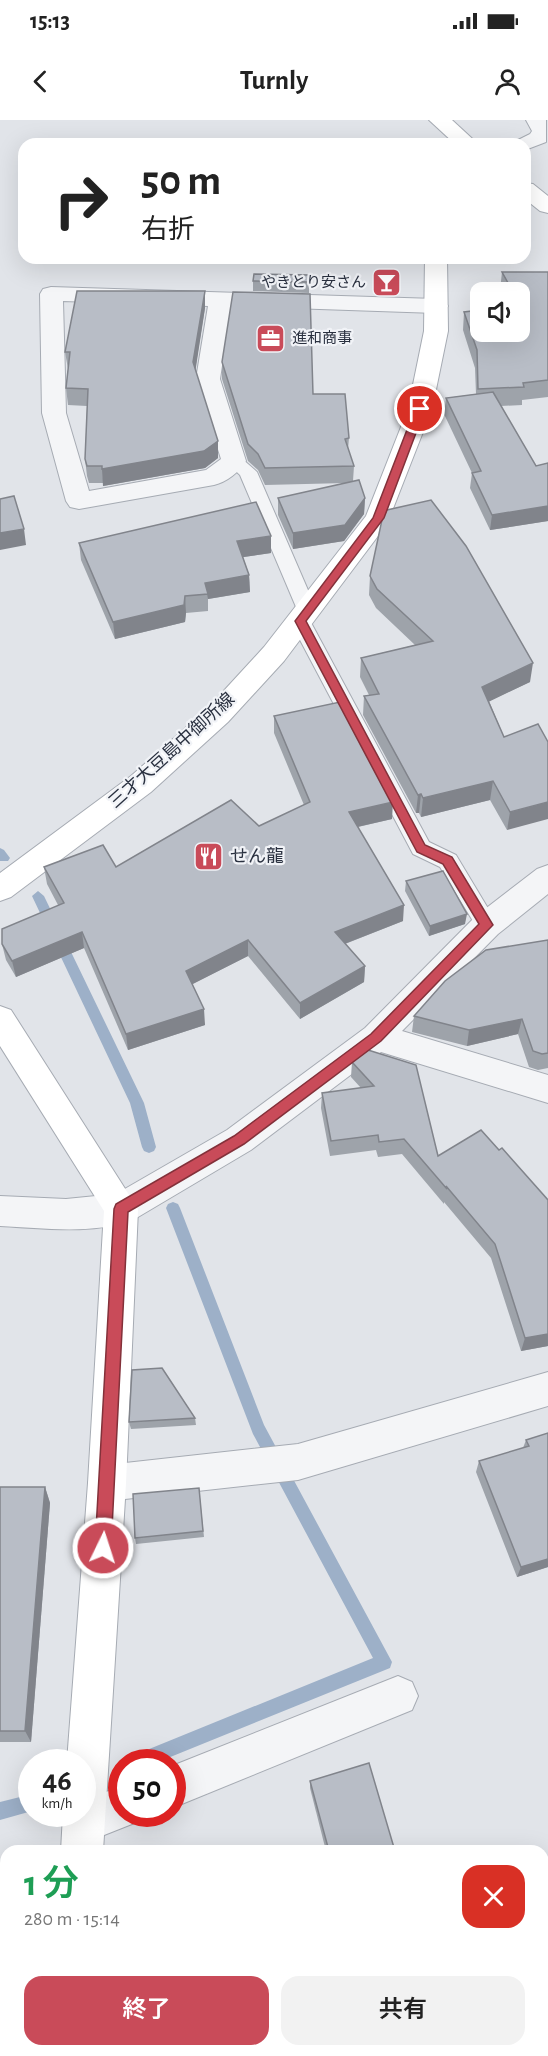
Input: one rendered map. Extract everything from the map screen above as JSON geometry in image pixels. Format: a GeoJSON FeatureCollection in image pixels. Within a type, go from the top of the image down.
{"type":"FeatureCollection","features":[{"type":"Feature","properties":{"kind":"main road"},"geometry":{"type":"LineString","coordinates":[[439,120],[461,138]]}},
{"type":"Feature","properties":{"kind":"main road"},"geometry":{"type":"LineString","coordinates":[[531,193],[548,206]]}},
{"type":"Feature","properties":{"kind":"main road","name":"三才大豆島中御所線"},"geometry":{"type":"LineString","coordinates":[[0,889],[141,784],[212,720],[274,654],[378,518],[420,409],[436,332],[436,264]]}},
{"type":"Feature","properties":{"kind":"main road"},"geometry":{"type":"LineString","coordinates":[[0,1019],[121,1209],[107,1483],[83,1837]]}},
{"type":"Feature","properties":{"kind":"street"},"geometry":{"type":"LineString","coordinates":[[531,141],[539,138],[542,131],[536,120]]}},
{"type":"Feature","properties":{"kind":"street"},"geometry":{"type":"LineString","coordinates":[[531,151],[548,147]]}},
{"type":"Feature","properties":{"kind":"street"},"geometry":{"type":"LineString","coordinates":[[221,299],[208,379],[234,461],[214,477],[79,501],[54,412],[51,294],[221,299],[436,306]]}},
{"type":"Feature","properties":{"kind":"street"},"geometry":{"type":"LineString","coordinates":[[0,1211],[66,1214],[121,1209],[239,1140],[376,1037],[487,925],[548,876]]}},
{"type":"Feature","properties":{"kind":"street"},"geometry":{"type":"LineString","coordinates":[[376,1037],[548,1089]]}},
{"type":"Feature","properties":{"kind":"street"},"geometry":{"type":"LineString","coordinates":[[107,1483],[280,1465],[548,1389]]}},
{"type":"Feature","properties":{"kind":"street"},"geometry":{"type":"LineString","coordinates":[[186,1781],[398,1696]]}},
{"type":"Feature","properties":{"kind":"street"},"geometry":{"type":"LineString","coordinates":[[83,1837],[108,1818]]}},
{"type":"Feature","properties":{"kind":"lane"},"geometry":{"type":"LineString","coordinates":[[234,461],[248,472],[304,616],[421,848],[448,861],[487,925]]}},
{"type":"Feature","properties":{"kind":"building"},"geometry":{"type":"Polygon","coordinates":[[[502,272],[548,272],[548,380],[523,383],[524,387],[478,389],[477,350],[474,342],[530,342],[530,282],[508,282],[502,272]]]}},
{"type":"Feature","properties":{"kind":"building"},"geometry":{"type":"Polygon","coordinates":[[[254,274],[309,275],[309,282],[253,281],[254,274]]]}},
{"type":"Feature","properties":{"kind":"building"},"geometry":{"type":"Polygon","coordinates":[[[77,291],[205,291],[193,362],[218,441],[204,451],[102,469],[102,466],[87,466],[85,459],[88,389],[66,388],[70,352],[65,352],[77,291]]]}},
{"type":"Feature","properties":{"kind":"building"},"geometry":{"type":"Polygon","coordinates":[[[233,292],[310,294],[313,394],[345,394],[349,438],[345,439],[354,466],[265,468],[258,454],[248,444],[222,362],[233,292]]]}},
{"type":"Feature","properties":{"kind":"building"},"geometry":{"type":"Polygon","coordinates":[[[470,311],[470,330],[464,312],[470,311]]]}},
{"type":"Feature","properties":{"kind":"building"},"geometry":{"type":"Polygon","coordinates":[[[493,392],[536,466],[548,463],[548,506],[492,515],[472,473],[481,471],[446,398],[493,392]]]}},
{"type":"Feature","properties":{"kind":"building"},"geometry":{"type":"Polygon","coordinates":[[[359,480],[365,498],[345,525],[293,533],[278,498],[359,480]]]}},
{"type":"Feature","properties":{"kind":"building"},"geometry":{"type":"Polygon","coordinates":[[[14,496],[24,529],[0,533],[0,499],[14,496]]]}},
{"type":"Feature","properties":{"kind":"building"},"geometry":{"type":"Polygon","coordinates":[[[431,500],[466,546],[533,663],[482,687],[504,737],[538,724],[548,742],[548,802],[510,812],[493,781],[423,798],[421,794],[418,795],[364,696],[379,694],[361,658],[433,641],[377,589],[370,576],[383,515],[387,510],[431,500]]]}},
{"type":"Feature","properties":{"kind":"building"},"geometry":{"type":"Polygon","coordinates":[[[256,502],[271,536],[237,541],[249,575],[205,583],[208,594],[185,596],[184,605],[113,622],[79,543],[256,502]]]}},
{"type":"Feature","properties":{"kind":"building"},"geometry":{"type":"Polygon","coordinates":[[[340,702],[393,802],[349,812],[404,905],[335,932],[365,966],[300,1003],[248,940],[186,971],[204,1009],[126,1034],[82,932],[12,961],[2,944],[2,929],[64,903],[44,867],[103,845],[116,867],[231,800],[259,826],[310,802],[274,716],[340,702]]]}},
{"type":"Feature","properties":{"kind":"building"},"geometry":{"type":"Polygon","coordinates":[[[443,871],[467,914],[430,926],[406,881],[443,871]]]}},
{"type":"Feature","properties":{"kind":"building"},"geometry":{"type":"Polygon","coordinates":[[[548,940],[548,1053],[533,1051],[522,1019],[469,1030],[414,1016],[445,981],[486,950],[548,940]]]}},
{"type":"Feature","properties":{"kind":"building"},"geometry":{"type":"Polygon","coordinates":[[[368,1050],[416,1065],[438,1156],[481,1130],[499,1150],[502,1148],[548,1200],[548,1334],[525,1338],[495,1244],[404,1139],[379,1142],[378,1135],[331,1141],[322,1093],[374,1086],[352,1062],[368,1050]]]}},
{"type":"Feature","properties":{"kind":"building"},"geometry":{"type":"Polygon","coordinates":[[[162,1368],[195,1418],[129,1422],[132,1370],[162,1368]]]}},
{"type":"Feature","properties":{"kind":"building"},"geometry":{"type":"Polygon","coordinates":[[[548,1433],[548,1559],[521,1567],[479,1461],[529,1446],[526,1440],[548,1433]]]}},
{"type":"Feature","properties":{"kind":"building"},"geometry":{"type":"Polygon","coordinates":[[[0,1487],[45,1487],[25,1731],[0,1731],[0,1487]]]}},
{"type":"Feature","properties":{"kind":"building"},"geometry":{"type":"Polygon","coordinates":[[[199,1488],[203,1531],[135,1538],[133,1494],[199,1488]]]}},
{"type":"Feature","properties":{"kind":"building"},"geometry":{"type":"Polygon","coordinates":[[[369,1763],[393,1845],[327,1845],[310,1781],[369,1763]]]}},
{"type":"Feature","properties":{"kind":"waterway"},"geometry":{"type":"LineString","coordinates":[[0,853],[4,858]]}},
{"type":"Feature","properties":{"kind":"waterway"},"geometry":{"type":"LineString","coordinates":[[38,896],[137,1103],[149,1147]]}},
{"type":"Feature","properties":{"kind":"waterway"},"geometry":{"type":"LineString","coordinates":[[170,1749],[384,1662],[258,1429],[173,1208]]}},
{"type":"Feature","properties":{"kind":"waterway"},"geometry":{"type":"LineString","coordinates":[[0,1811],[18,1806]]}},
{"type":"Feature","properties":{"kind":"place","name":"やきとり安さん"},"geometry":{"type":"Point","coordinates":[387,282]}},
{"type":"Feature","properties":{"kind":"place","name":"進和商事"},"geometry":{"type":"Point","coordinates":[271,338]}},
{"type":"Feature","properties":{"kind":"place","name":"せん龍"},"geometry":{"type":"Point","coordinates":[209,857]}},
{"type":"Feature","properties":{"kind":"route"},"geometry":{"type":"LineString","coordinates":[[103,1548],[121,1209],[239,1140],[376,1037],[487,925],[448,861],[421,848],[300,621],[378,518],[420,409]]}}]}
